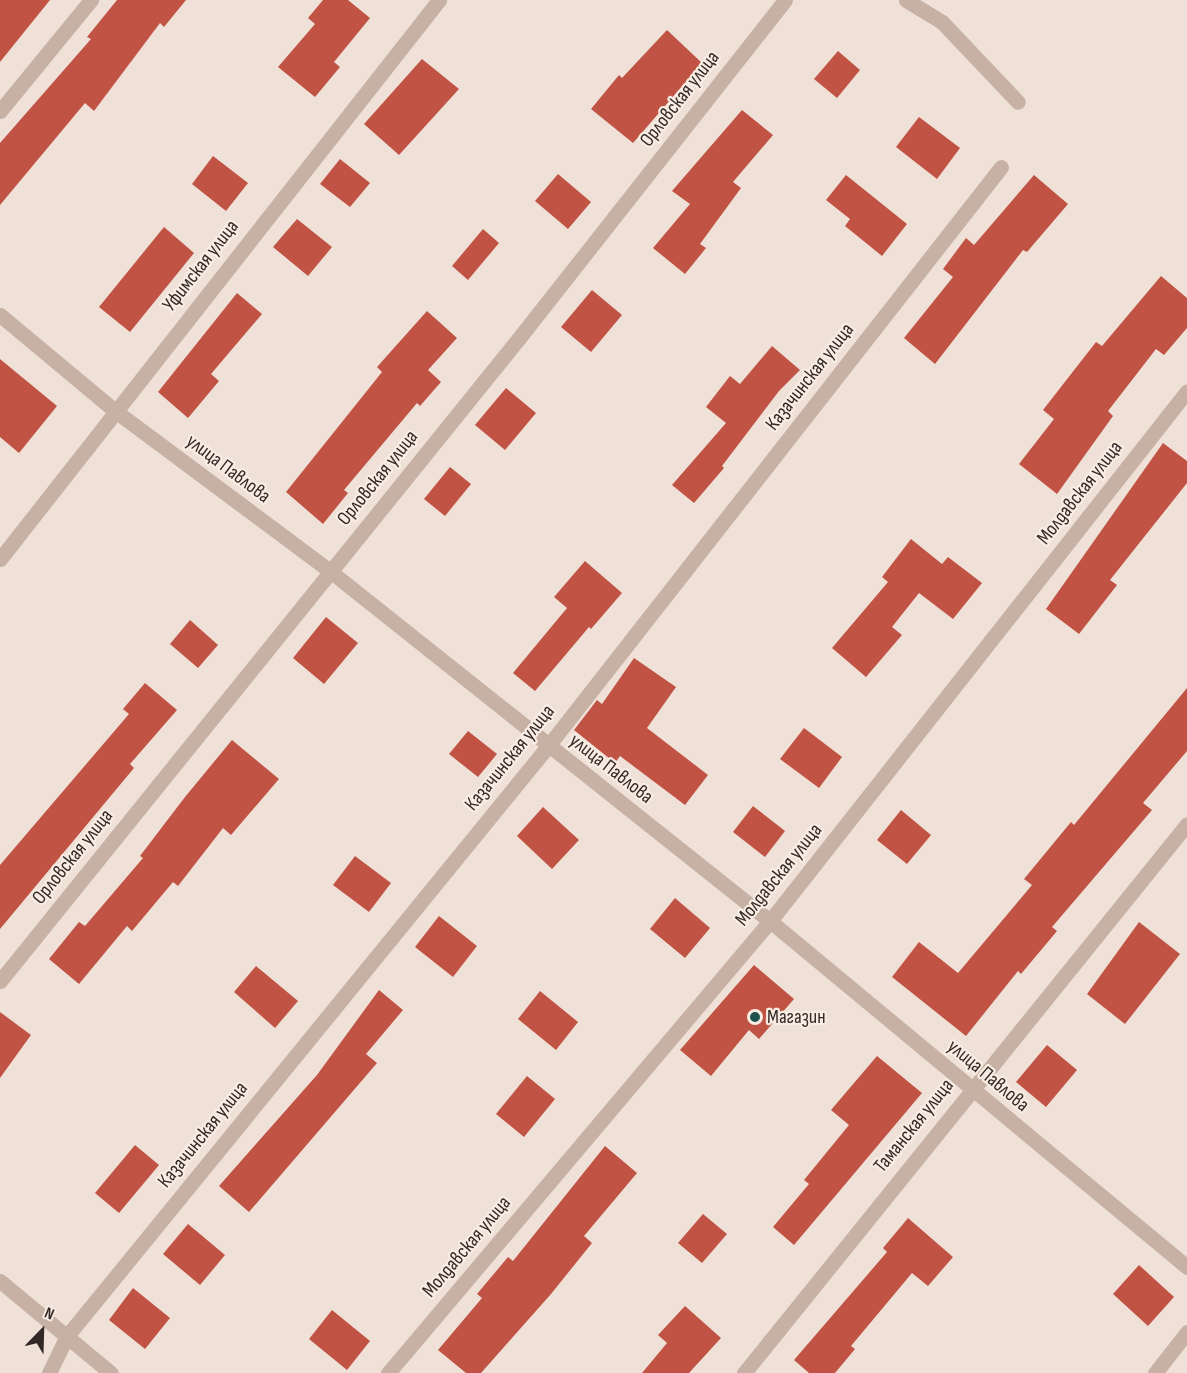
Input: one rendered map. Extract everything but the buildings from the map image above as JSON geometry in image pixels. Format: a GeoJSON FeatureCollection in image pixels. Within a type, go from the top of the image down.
{"type":"FeatureCollection","features":[{"type":"Feature","properties":{"kind":"street"},"geometry":{"type":"LineString","coordinates":[[0,111],[91,0]]}},
{"type":"Feature","properties":{"kind":"street","name":"Уфимская улица"},"geometry":{"type":"LineString","coordinates":[[0,559],[114,410],[439,0]]}},
{"type":"Feature","properties":{"kind":"street","name":"Орловская улица"},"geometry":{"type":"LineString","coordinates":[[0,981],[519,338],[784,0]]}},
{"type":"Feature","properties":{"kind":"street"},"geometry":{"type":"LineString","coordinates":[[906,0],[942,22],[1018,102]]}},
{"type":"Feature","properties":{"kind":"street","name":"Казачинская улица"},"geometry":{"type":"LineString","coordinates":[[49,1373],[67,1336],[548,746],[1001,167]]}},
{"type":"Feature","properties":{"kind":"street","name":"улица Павлова"},"geometry":{"type":"LineString","coordinates":[[0,315],[114,410],[330,571],[770,921],[1187,1267]]}},
{"type":"Feature","properties":{"kind":"street","name":"Молдавская улица"},"geometry":{"type":"LineString","coordinates":[[388,1373],[770,921],[1187,391]]}},
{"type":"Feature","properties":{"kind":"street","name":"Таманская улица"},"geometry":{"type":"LineString","coordinates":[[744,1373],[970,1088],[1187,824]]}},
{"type":"Feature","properties":{"kind":"street"},"geometry":{"type":"LineString","coordinates":[[0,1281],[111,1373]]}},
{"type":"Feature","properties":{"kind":"street"},"geometry":{"type":"LineString","coordinates":[[1155,1373],[1187,1332]]}},
{"type":"Feature","properties":{"kind":"place","name":"Магазин"},"geometry":{"type":"Point","coordinates":[755,1017]}}]}
